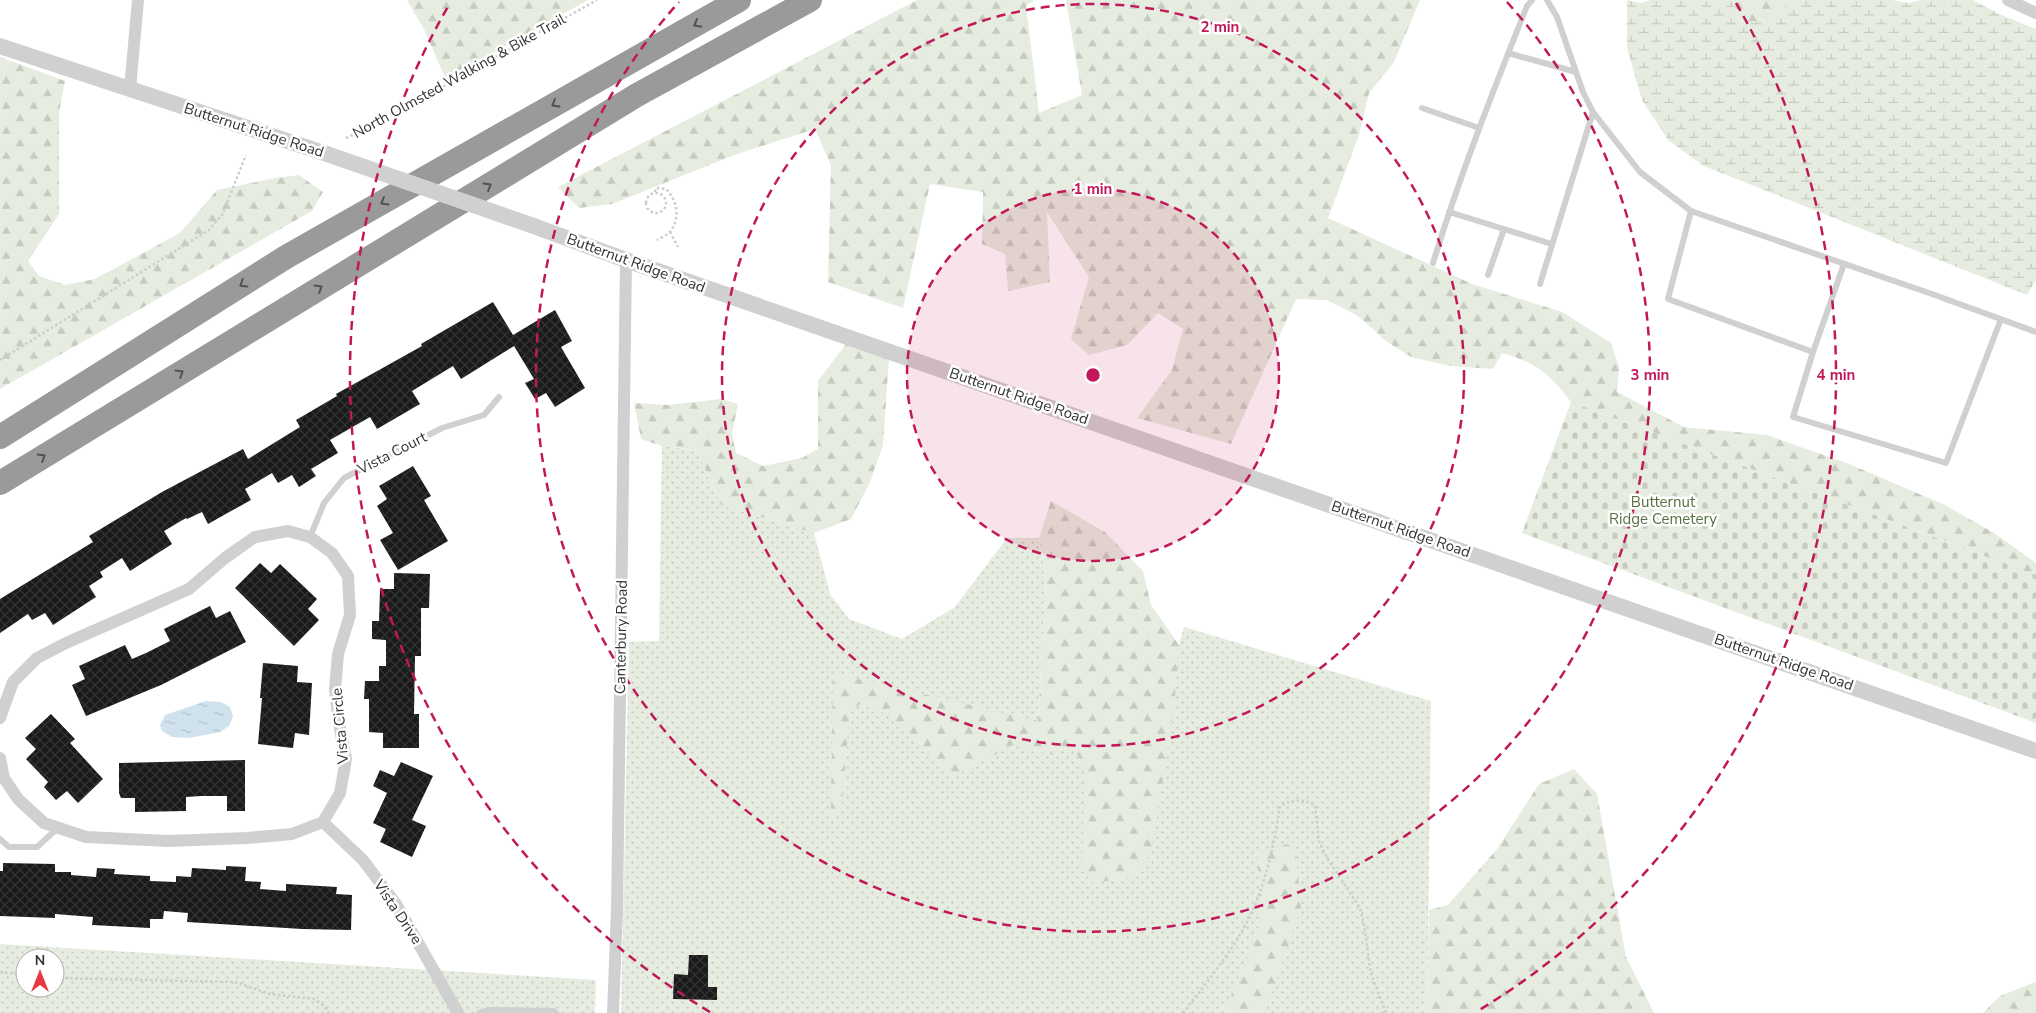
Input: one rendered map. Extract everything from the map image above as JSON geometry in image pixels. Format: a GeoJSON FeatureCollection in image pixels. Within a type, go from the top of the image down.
{"type":"FeatureCollection","features":[{"type":"Feature","properties":{"kind":"highway"},"geometry":{"type":"LineString","coordinates":[[0,437],[286,257],[739,0]]}},
{"type":"Feature","properties":{"kind":"highway"},"geometry":{"type":"LineString","coordinates":[[0,482],[637,95],[810,0]]}},
{"type":"Feature","properties":{"kind":"street"},"geometry":{"type":"LineString","coordinates":[[130,89],[138,0]]}},
{"type":"Feature","properties":{"kind":"street"},"geometry":{"type":"LineString","coordinates":[[2008,0],[2036,13]]}},
{"type":"Feature","properties":{"kind":"street","name":"Butternut Ridge Road"},"geometry":{"type":"LineString","coordinates":[[0,46],[327,154],[2036,751]]}},
{"type":"Feature","properties":{"kind":"street","name":"Canterbury Road"},"geometry":{"type":"LineString","coordinates":[[612,1013],[617,891],[626,260]]}},
{"type":"Feature","properties":{"kind":"street","name":"Vista Circle"},"geometry":{"type":"LineString","coordinates":[[0,718],[14,682],[37,658],[66,643],[190,589],[225,558],[255,537],[288,531],[310,537],[332,553],[348,576],[350,615],[338,654],[335,689],[346,760],[340,794],[323,822]]}},
{"type":"Feature","properties":{"kind":"street"},"geometry":{"type":"LineString","coordinates":[[0,758],[2,779],[18,799],[44,823],[86,837],[168,841],[292,834],[323,822]]}},
{"type":"Feature","properties":{"kind":"street","name":"Vista Drive"},"geometry":{"type":"LineString","coordinates":[[323,822],[362,860],[396,904],[458,1013]]}},
{"type":"Feature","properties":{"kind":"lane"},"geometry":{"type":"LineString","coordinates":[[1433,263],[1479,128],[1527,6],[1532,0]]}},
{"type":"Feature","properties":{"kind":"lane"},"geometry":{"type":"LineString","coordinates":[[1547,0],[1557,17],[1583,92],[1594,112],[1640,172],[1691,211],[2036,332]]}},
{"type":"Feature","properties":{"kind":"lane"},"geometry":{"type":"LineString","coordinates":[[1508,53],[1576,72]]}},
{"type":"Feature","properties":{"kind":"lane"},"geometry":{"type":"LineString","coordinates":[[1422,108],[1479,128]]}},
{"type":"Feature","properties":{"kind":"lane"},"geometry":{"type":"LineString","coordinates":[[1540,284],[1594,112]]}},
{"type":"Feature","properties":{"kind":"lane"},"geometry":{"type":"LineString","coordinates":[[1691,211],[1668,299],[1812,352]]}},
{"type":"Feature","properties":{"kind":"lane"},"geometry":{"type":"LineString","coordinates":[[1449,212],[1552,244]]}},
{"type":"Feature","properties":{"kind":"lane"},"geometry":{"type":"LineString","coordinates":[[1488,275],[1504,229]]}},
{"type":"Feature","properties":{"kind":"lane"},"geometry":{"type":"LineString","coordinates":[[1844,264],[1812,352],[1794,417],[1946,463],[2001,319]]}},
{"type":"Feature","properties":{"kind":"lane","name":"Vista Court"},"geometry":{"type":"LineString","coordinates":[[310,537],[324,503],[344,478],[442,428],[484,415],[498,397]]}},
{"type":"Feature","properties":{"kind":"lane"},"geometry":{"type":"LineString","coordinates":[[0,839],[9,847],[37,847],[58,828]]}},
{"type":"Feature","properties":{"kind":"lane"},"geometry":{"type":"LineString","coordinates":[[479,1013],[488,1010],[554,1011],[556,1013]]}},
{"type":"Feature","properties":{"kind":"path","name":"North Olmsted Walking & Bike Trail"},"geometry":{"type":"LineString","coordinates":[[346,138],[375,125],[597,0]]}},
{"type":"Feature","properties":{"kind":"path"},"geometry":{"type":"LineString","coordinates":[[0,360],[209,230],[222,215],[246,155]]}},
{"type":"Feature","properties":{"kind":"path"},"geometry":{"type":"LineString","coordinates":[[655,192],[662,194],[666,200],[664,210],[658,213],[651,212],[646,204],[647,198],[655,192],[656,188],[666,189],[672,194],[677,205],[676,218],[670,232],[657,240]]}},
{"type":"Feature","properties":{"kind":"path"},"geometry":{"type":"LineString","coordinates":[[670,232],[678,247]]}},
{"type":"Feature","properties":{"kind":"path"},"geometry":{"type":"LineString","coordinates":[[1183,1013],[1225,957],[1250,918],[1268,867],[1280,806],[1289,801],[1304,800],[1315,805],[1318,841],[1360,908],[1371,974],[1386,1013]]}},
{"type":"Feature","properties":{"kind":"path"},"geometry":{"type":"LineString","coordinates":[[0,972],[15,974]]}},
{"type":"Feature","properties":{"kind":"path"},"geometry":{"type":"LineString","coordinates":[[65,978],[235,982],[270,994],[314,999],[324,1006],[329,1013]]}},
{"type":"Feature","properties":{"kind":"green space"},"geometry":{"type":"Polygon","coordinates":[[[407,0],[588,0],[446,80],[424,29],[407,0]]]}},
{"type":"Feature","properties":{"kind":"green space"},"geometry":{"type":"Polygon","coordinates":[[[917,0],[1034,0],[1026,6],[1039,113],[1082,95],[1066,0],[1420,0],[1394,62],[1369,93],[1359,135],[1328,218],[1472,284],[1562,312],[1611,343],[1619,367],[1617,392],[1684,427],[1767,435],[1849,464],[1945,505],[1994,533],[2036,563],[2036,605],[1980,554],[1571,402],[1549,376],[1533,365],[1514,357],[1502,353],[1493,369],[1451,366],[1411,357],[1386,341],[1358,316],[1327,300],[1296,299],[1231,444],[1137,418],[1172,370],[1183,329],[1158,313],[1127,345],[1089,355],[1071,339],[1089,277],[1047,212],[1050,282],[1008,291],[1005,254],[982,244],[983,192],[930,184],[903,308],[828,282],[831,165],[815,129],[734,155],[612,204],[579,208],[558,187],[917,0]]]}},
{"type":"Feature","properties":{"kind":"green space"},"geometry":{"type":"Polygon","coordinates":[[[1627,0],[1641,3],[1651,0],[1731,0],[1742,23],[1774,19],[1790,0],[1892,0],[1909,3],[1921,0],[1973,0],[1999,14],[2036,29],[2036,280],[2027,295],[1704,166],[1668,140],[1642,100],[1627,48],[1627,0]]]}},
{"type":"Feature","properties":{"kind":"green space"},"geometry":{"type":"Polygon","coordinates":[[[1731,0],[1790,0],[1774,19],[1742,23],[1731,0]]]}},
{"type":"Feature","properties":{"kind":"green space"},"geometry":{"type":"Polygon","coordinates":[[[0,57],[65,81],[59,113],[59,214],[28,261],[39,276],[65,285],[95,279],[180,233],[217,190],[299,175],[323,192],[312,211],[0,389],[0,57]]]}},
{"type":"Feature","properties":{"kind":"green space"},"geometry":{"type":"Polygon","coordinates":[[[846,344],[889,358],[883,445],[870,482],[851,519],[814,533],[721,505],[697,450],[662,446],[641,439],[634,403],[669,405],[721,399],[738,404],[732,433],[736,453],[763,466],[802,458],[818,449],[818,381],[846,344]]]}},
{"type":"Feature","properties":{"kind":"green space","name":"Butternut Ridge Cemetery"},"geometry":{"type":"Polygon","coordinates":[[[1571,402],[2036,575],[2036,723],[1522,533],[1571,402]]]}},
{"type":"Feature","properties":{"kind":"green space"},"geometry":{"type":"Polygon","coordinates":[[[662,446],[697,450],[721,505],[814,533],[830,594],[849,619],[902,639],[955,607],[1007,538],[1039,538],[1046,579],[1038,721],[1150,747],[1184,627],[1431,701],[1427,1013],[621,1013],[629,642],[659,641],[662,446]]]}},
{"type":"Feature","properties":{"kind":"green space"},"geometry":{"type":"Polygon","coordinates":[[[1051,501],[1105,532],[1143,571],[1151,605],[1179,645],[1174,708],[1151,853],[1133,877],[1093,883],[1082,868],[1085,768],[1073,747],[1053,755],[1013,745],[953,777],[919,741],[887,714],[861,704],[850,709],[841,814],[831,818],[833,673],[1038,721],[1046,579],[1039,538],[1051,501]]]}},
{"type":"Feature","properties":{"kind":"green space"},"geometry":{"type":"Polygon","coordinates":[[[1574,769],[1597,794],[1626,957],[1654,1013],[1427,1013],[1429,910],[1448,905],[1497,849],[1539,784],[1574,769]]]}},
{"type":"Feature","properties":{"kind":"green space"},"geometry":{"type":"Polygon","coordinates":[[[1295,842],[1301,908],[1265,1013],[1224,1013],[1262,919],[1257,853],[1295,842]]]}},
{"type":"Feature","properties":{"kind":"green space"},"geometry":{"type":"Polygon","coordinates":[[[0,944],[596,980],[595,1013],[0,1013],[0,944]]]}},
{"type":"Feature","properties":{"kind":"green space"},"geometry":{"type":"Polygon","coordinates":[[[2036,982],[2036,1013],[1983,1013],[2000,996],[2036,982]]]}},
{"type":"Feature","properties":{"kind":"water"},"geometry":{"type":"Polygon","coordinates":[[[206,701],[221,702],[230,707],[233,716],[229,726],[220,732],[189,738],[172,737],[162,731],[160,725],[165,715],[206,701]]]}},
{"type":"Feature","properties":{"kind":"building"},"geometry":{"type":"Polygon","coordinates":[[[493,302],[513,335],[555,310],[572,341],[561,347],[585,388],[555,407],[546,393],[535,399],[525,383],[534,379],[514,346],[461,379],[453,366],[412,391],[420,404],[377,429],[370,417],[330,440],[338,453],[311,469],[316,476],[299,487],[292,475],[278,483],[272,473],[245,489],[251,500],[208,524],[202,512],[186,518],[164,531],[172,544],[130,571],[122,558],[100,572],[103,577],[89,586],[96,597],[53,625],[45,613],[32,620],[28,614],[0,633],[0,599],[93,542],[89,536],[162,492],[243,449],[248,459],[300,427],[296,420],[337,396],[336,394],[422,346],[421,344],[493,302]]]}},
{"type":"Feature","properties":{"kind":"building"},"geometry":{"type":"Polygon","coordinates":[[[413,466],[431,496],[424,500],[448,541],[398,570],[380,540],[393,533],[377,506],[387,499],[379,486],[413,466]]]}},
{"type":"Feature","properties":{"kind":"building"},"geometry":{"type":"Polygon","coordinates":[[[260,563],[271,573],[280,564],[317,599],[308,609],[319,620],[294,646],[235,588],[260,563]]]}},
{"type":"Feature","properties":{"kind":"building"},"geometry":{"type":"Polygon","coordinates":[[[394,573],[430,574],[429,608],[421,608],[421,656],[415,656],[414,714],[419,714],[419,748],[383,748],[383,733],[369,732],[369,699],[364,699],[365,681],[379,681],[379,666],[386,666],[386,640],[372,639],[372,621],[379,621],[380,589],[394,589],[394,573]]]}},
{"type":"Feature","properties":{"kind":"building"},"geometry":{"type":"Polygon","coordinates":[[[210,606],[216,618],[230,611],[246,642],[161,685],[86,716],[72,685],[85,679],[79,666],[125,645],[132,659],[146,653],[170,641],[164,629],[210,606]]]}},
{"type":"Feature","properties":{"kind":"building"},"geometry":{"type":"Polygon","coordinates":[[[263,663],[298,666],[297,682],[312,683],[309,735],[295,733],[293,748],[258,744],[263,663]]]}},
{"type":"Feature","properties":{"kind":"building"},"geometry":{"type":"Polygon","coordinates":[[[51,714],[75,739],[70,743],[103,779],[78,803],[67,791],[56,800],[44,787],[48,782],[26,759],[36,749],[25,738],[51,714]]]}},
{"type":"Feature","properties":{"kind":"building"},"geometry":{"type":"Polygon","coordinates":[[[245,760],[245,811],[227,811],[227,796],[201,796],[186,797],[186,811],[135,812],[135,798],[121,798],[119,793],[119,763],[245,760]]]}},
{"type":"Feature","properties":{"kind":"building"},"geometry":{"type":"Polygon","coordinates":[[[401,762],[433,776],[412,820],[426,826],[412,857],[380,842],[386,829],[373,823],[387,793],[373,786],[380,770],[394,776],[401,762]]]}},
{"type":"Feature","properties":{"kind":"building"},"geometry":{"type":"Polygon","coordinates":[[[3,863],[55,864],[55,872],[71,872],[71,875],[96,877],[97,868],[115,869],[114,874],[150,876],[150,881],[176,882],[176,876],[191,877],[192,868],[226,870],[226,866],[246,867],[245,881],[261,882],[260,889],[286,891],[286,884],[337,887],[336,894],[352,895],[351,930],[187,922],[188,913],[164,911],[163,919],[150,919],[150,928],[92,925],[93,917],[55,914],[55,918],[0,916],[0,871],[3,871],[3,863]]]}},
{"type":"Feature","properties":{"kind":"building"},"geometry":{"type":"Polygon","coordinates":[[[689,955],[708,955],[708,987],[717,987],[717,1000],[673,999],[674,974],[688,975],[689,955]]]}}]}
